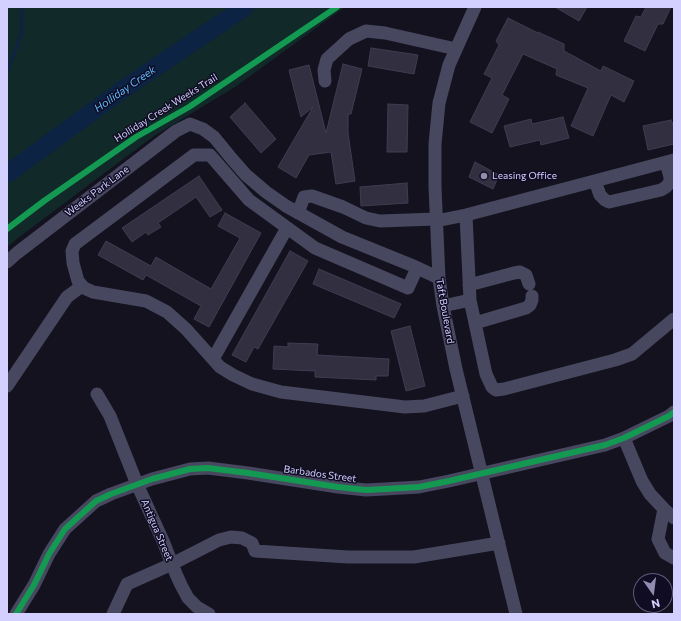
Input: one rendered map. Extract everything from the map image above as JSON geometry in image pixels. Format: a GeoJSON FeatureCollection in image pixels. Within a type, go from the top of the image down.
{"type":"FeatureCollection","features":[{"type":"Feature","properties":{"kind":"street","name":"Taft Boulevard"},"geometry":{"type":"LineString","coordinates":[[475,7],[449,65],[439,103],[435,144],[435,188],[439,278],[443,306],[462,396],[499,543],[511,613]]}},
{"type":"Feature","properties":{"kind":"street"},"geometry":{"type":"LineString","coordinates":[[325,81],[324,70],[327,59],[348,39],[366,31],[385,33],[456,49]]}},
{"type":"Feature","properties":{"kind":"street","name":"Weeks Park Lane"},"geometry":{"type":"LineString","coordinates":[[7,262],[176,131],[190,124],[203,129],[214,136],[246,175],[266,192],[298,213]]}},
{"type":"Feature","properties":{"kind":"street"},"geometry":{"type":"LineString","coordinates":[[417,268],[408,288],[315,248],[249,200],[210,155],[194,155],[75,244],[72,251],[73,263],[78,281],[84,288],[93,292],[146,301],[167,312],[186,329],[220,367],[252,384],[281,392],[405,407],[424,406],[462,396]]}},
{"type":"Feature","properties":{"kind":"street"},"geometry":{"type":"LineString","coordinates":[[439,278],[342,237],[298,213],[304,197],[312,196],[343,207],[366,218],[380,221],[436,220],[466,215],[670,161],[670,182],[661,190],[609,202],[600,194],[595,181]]}},
{"type":"Feature","properties":{"kind":"street"},"geometry":{"type":"LineString","coordinates":[[466,215],[470,300],[486,374],[492,387],[496,390],[615,360],[632,354],[674,319]]}},
{"type":"Feature","properties":{"kind":"street"},"geometry":{"type":"LineString","coordinates":[[213,359],[287,228]]}},
{"type":"Feature","properties":{"kind":"street"},"geometry":{"type":"LineString","coordinates":[[469,285],[520,272],[526,275],[532,300],[530,305],[526,308],[475,323]]}},
{"type":"Feature","properties":{"kind":"street"},"geometry":{"type":"LineString","coordinates":[[7,386],[68,297],[82,286]]}},
{"type":"Feature","properties":{"kind":"street"},"geometry":{"type":"LineString","coordinates":[[443,306],[470,300]]}},
{"type":"Feature","properties":{"kind":"street","name":"Antigua Street"},"geometry":{"type":"LineString","coordinates":[[97,394],[110,416],[137,484],[181,585],[188,598],[209,614]]}},
{"type":"Feature","properties":{"kind":"street","name":"Barbados Street"},"geometry":{"type":"LineString","coordinates":[[16,614],[34,585],[49,554],[65,529],[96,501],[152,479],[190,469],[208,468],[338,488],[366,490],[419,486],[449,481],[605,445],[624,438],[669,416],[674,412]]}},
{"type":"Feature","properties":{"kind":"street"},"geometry":{"type":"LineString","coordinates":[[624,438],[642,481],[650,494],[674,518]]}},
{"type":"Feature","properties":{"kind":"street"},"geometry":{"type":"LineString","coordinates":[[664,509],[658,539],[665,553],[674,558]]}},
{"type":"Feature","properties":{"kind":"street"},"geometry":{"type":"LineString","coordinates":[[113,614],[127,584],[172,564],[219,540],[231,537],[242,538],[252,543],[255,551],[348,557],[414,557],[499,543]]}},
{"type":"Feature","properties":{"kind":"green space"},"geometry":{"type":"Polygon","coordinates":[[[7,7],[345,7],[235,87],[154,136],[7,247],[7,7]]]}},
{"type":"Feature","properties":{"kind":"building"},"geometry":{"type":"Polygon","coordinates":[[[555,7],[587,7],[579,21],[555,7]]]}},
{"type":"Feature","properties":{"kind":"building"},"geometry":{"type":"Polygon","coordinates":[[[646,7],[671,7],[663,24],[658,24],[645,51],[624,41],[636,16],[641,17],[646,7]]]}},
{"type":"Feature","properties":{"kind":"building"},"geometry":{"type":"Polygon","coordinates":[[[508,18],[564,44],[564,51],[601,71],[603,66],[634,81],[624,102],[611,95],[593,136],[571,126],[588,88],[556,75],[557,69],[523,54],[502,95],[509,99],[492,133],[470,122],[492,78],[484,74],[499,45],[496,41],[508,18]]]}},
{"type":"Feature","properties":{"kind":"building"},"geometry":{"type":"Polygon","coordinates":[[[371,48],[418,55],[414,74],[368,66],[371,48]]]}},
{"type":"Feature","properties":{"kind":"building"},"geometry":{"type":"Polygon","coordinates":[[[343,64],[362,69],[351,114],[348,114],[348,133],[355,181],[336,184],[331,152],[309,155],[296,178],[278,167],[313,107],[301,117],[289,70],[309,65],[326,133],[343,64]]]}},
{"type":"Feature","properties":{"kind":"building"},"geometry":{"type":"Polygon","coordinates":[[[245,103],[276,139],[261,153],[230,117],[245,103]]]}},
{"type":"Feature","properties":{"kind":"building"},"geometry":{"type":"Polygon","coordinates":[[[388,104],[408,105],[407,152],[387,152],[388,104]]]}},
{"type":"Feature","properties":{"kind":"building"},"geometry":{"type":"Polygon","coordinates":[[[563,117],[569,138],[541,145],[540,140],[510,147],[504,126],[531,119],[532,124],[563,117]]]}},
{"type":"Feature","properties":{"kind":"building"},"geometry":{"type":"Polygon","coordinates":[[[671,120],[674,127],[674,144],[648,150],[643,126],[671,120]]]}},
{"type":"Feature","properties":{"kind":"building","name":"Leasing Office"},"geometry":{"type":"Polygon","coordinates":[[[475,162],[499,175],[493,189],[469,177],[475,162]]]}},
{"type":"Feature","properties":{"kind":"building"},"geometry":{"type":"Polygon","coordinates":[[[199,176],[222,210],[210,217],[196,197],[158,223],[161,227],[148,235],[146,232],[132,242],[122,228],[199,176]]]}},
{"type":"Feature","properties":{"kind":"building"},"geometry":{"type":"Polygon","coordinates":[[[407,183],[408,203],[361,206],[360,187],[407,183]]]}},
{"type":"Feature","properties":{"kind":"building"},"geometry":{"type":"Polygon","coordinates":[[[225,213],[261,233],[209,327],[194,319],[201,306],[146,275],[143,280],[98,255],[106,241],[151,266],[156,257],[211,289],[240,238],[218,226],[225,213]]]}},
{"type":"Feature","properties":{"kind":"building"},"geometry":{"type":"Polygon","coordinates":[[[290,251],[308,261],[258,349],[254,347],[246,362],[232,355],[290,251]]]}},
{"type":"Feature","properties":{"kind":"building"},"geometry":{"type":"Polygon","coordinates":[[[319,269],[401,304],[394,318],[313,284],[319,269]]]}},
{"type":"Feature","properties":{"kind":"building"},"geometry":{"type":"Polygon","coordinates":[[[410,326],[425,386],[406,391],[391,331],[410,326]]]}},
{"type":"Feature","properties":{"kind":"building"},"geometry":{"type":"Polygon","coordinates":[[[288,343],[318,344],[317,355],[389,359],[388,376],[376,376],[376,380],[315,377],[315,371],[273,369],[274,346],[288,347],[288,343]]]}},
{"type":"Feature","properties":{"kind":"waterway"},"geometry":{"type":"LineString","coordinates":[[7,71],[21,35],[22,7]]}},
{"type":"Feature","properties":{"kind":"waterway","name":"Holliday Creek"},"geometry":{"type":"LineString","coordinates":[[7,174],[122,90],[245,7]]}},
{"type":"Feature","properties":{"kind":"cycle path","name":"Holliday Creek Weeks Trail"},"geometry":{"type":"LineString","coordinates":[[7,229],[44,201],[136,137],[189,107],[337,7]]}},
{"type":"Feature","properties":{"kind":"cycle path"},"geometry":{"type":"LineString","coordinates":[[16,614],[34,585],[49,554],[65,529],[96,501],[152,479],[190,469],[208,468],[366,490],[419,487],[605,445],[624,438],[669,416],[674,412]]}},
{"type":"Feature","properties":{"kind":"place","name":"Leasing Office"},"geometry":{"type":"Point","coordinates":[484,176]}}]}
